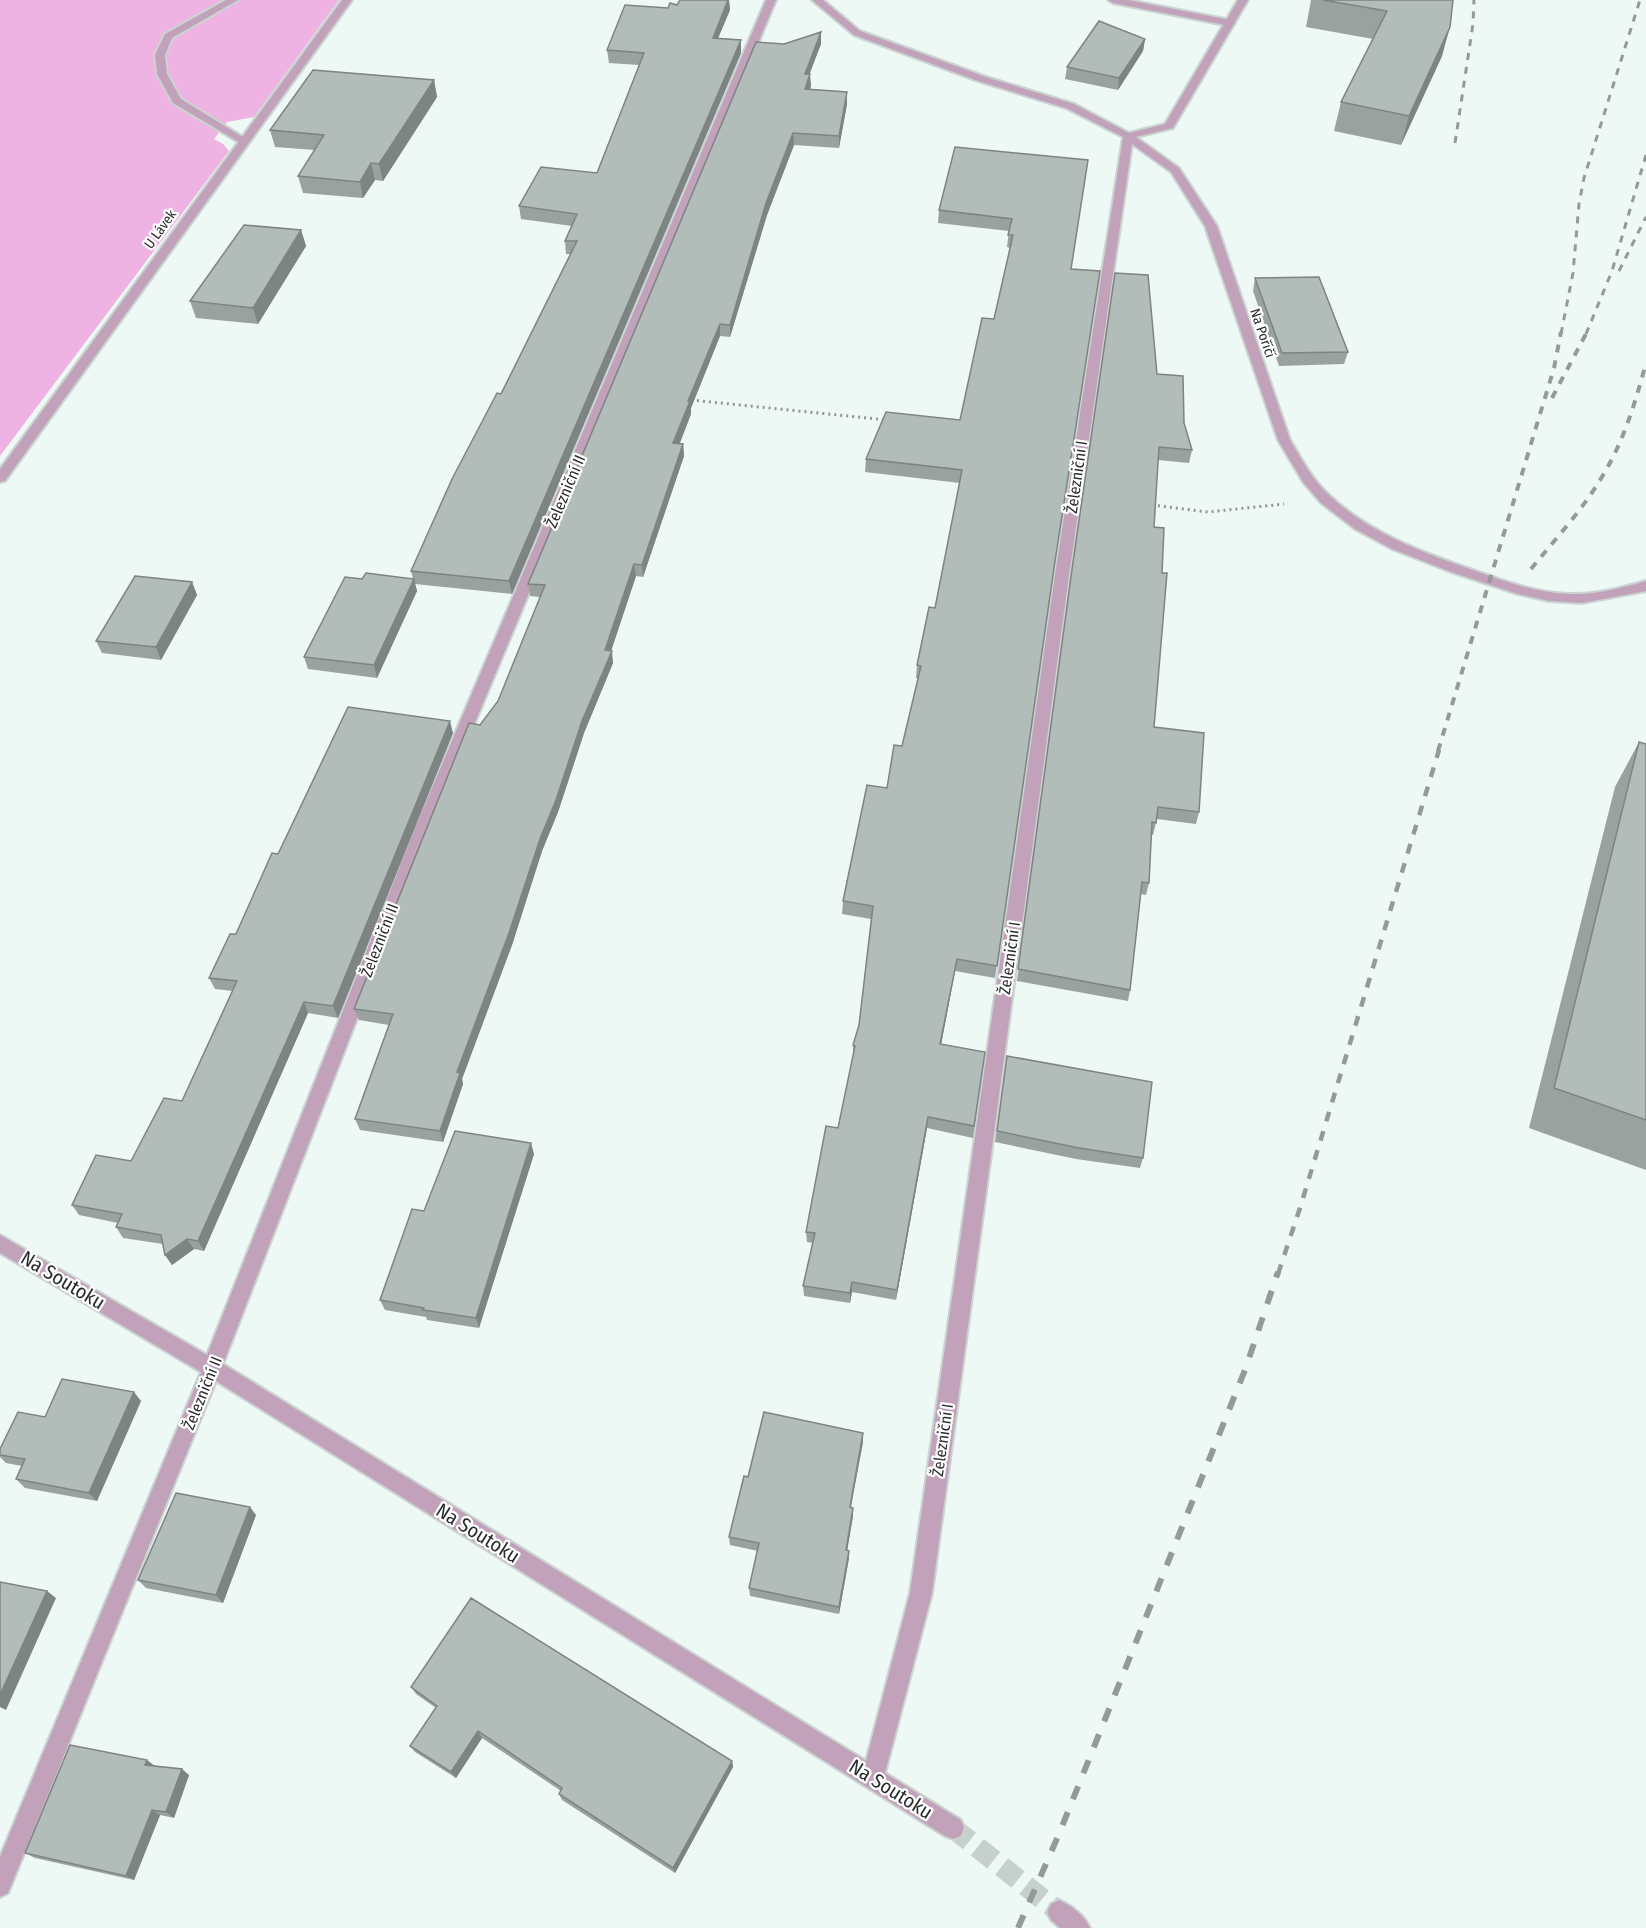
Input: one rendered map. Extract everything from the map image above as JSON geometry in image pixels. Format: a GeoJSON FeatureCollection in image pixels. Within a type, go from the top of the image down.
{"type":"FeatureCollection","features":[{"type":"Feature","properties":{"kind":"street"},"geometry":{"type":"LineString","coordinates":[[233,0],[168,36],[160,55],[162,74],[177,101],[242,141]]}},
{"type":"Feature","properties":{"kind":"street","name":"U Lávek"},"geometry":{"type":"LineString","coordinates":[[0,478],[346,0]]}},
{"type":"Feature","properties":{"kind":"street","name":"Železniční II"},"geometry":{"type":"LineString","coordinates":[[0,1885],[212,1368],[423,828],[771,0]]}},
{"type":"Feature","properties":{"kind":"street","name":"Na Poříčí"},"geometry":{"type":"LineString","coordinates":[[817,0],[857,33],[982,79],[1070,106],[1128,136],[1175,170],[1211,226],[1284,441],[1301,470],[1324,499],[1376,536],[1417,556],[1536,594],[1582,598],[1646,586]]}},
{"type":"Feature","properties":{"kind":"street"},"geometry":{"type":"LineString","coordinates":[[1113,0],[1230,23]]}},
{"type":"Feature","properties":{"kind":"street"},"geometry":{"type":"LineString","coordinates":[[1128,136],[1169,126],[1243,0]]}},
{"type":"Feature","properties":{"kind":"street","name":"Železniční I"},"geometry":{"type":"LineString","coordinates":[[873,1777],[921,1593],[1062,575],[1128,136]]}},
{"type":"Feature","properties":{"kind":"street","name":"Na Soutoku"},"geometry":{"type":"LineString","coordinates":[[0,1243],[212,1368],[953,1828]]}},
{"type":"Feature","properties":{"kind":"street"},"geometry":{"type":"LineString","coordinates":[[1059,1912],[1078,1928]]}},
{"type":"Feature","properties":{"kind":"path"},"geometry":{"type":"LineString","coordinates":[[687,399],[894,421]]}},
{"type":"Feature","properties":{"kind":"path"},"geometry":{"type":"LineString","coordinates":[[1141,504],[1208,512],[1324,499]]}},
{"type":"Feature","properties":{"kind":"shaded area"},"geometry":{"type":"Polygon","coordinates":[[[0,0],[339,0],[254,117],[227,122],[214,139],[229,151],[0,456],[0,0]]]}},
{"type":"Feature","properties":{"kind":"building"},"geometry":{"type":"Polygon","coordinates":[[[680,0],[728,0],[713,38],[741,40],[509,581],[411,571],[452,479],[497,393],[501,394],[577,241],[565,241],[577,214],[519,206],[541,167],[597,173],[644,53],[607,50],[625,5],[668,8],[670,3],[677,5],[680,0]]]}},
{"type":"Feature","properties":{"kind":"building"},"geometry":{"type":"Polygon","coordinates":[[[1323,0],[1453,0],[1450,27],[1409,116],[1341,102],[1387,11],[1323,0]]]}},
{"type":"Feature","properties":{"kind":"building"},"geometry":{"type":"Polygon","coordinates":[[[1099,21],[1145,39],[1119,78],[1067,67],[1099,21]]]}},
{"type":"Feature","properties":{"kind":"building"},"geometry":{"type":"Polygon","coordinates":[[[821,32],[805,74],[810,74],[805,89],[847,92],[839,136],[793,133],[766,203],[730,325],[720,324],[673,443],[683,444],[642,565],[634,564],[605,650],[612,651],[582,721],[509,933],[457,1072],[460,1073],[440,1131],[355,1119],[393,1014],[354,1009],[469,723],[480,725],[498,701],[545,585],[528,584],[756,42],[784,44],[821,32]]]}},
{"type":"Feature","properties":{"kind":"building"},"geometry":{"type":"Polygon","coordinates":[[[313,70],[434,80],[379,164],[371,163],[360,182],[298,176],[324,135],[270,130],[313,70]]]}},
{"type":"Feature","properties":{"kind":"building"},"geometry":{"type":"Polygon","coordinates":[[[955,147],[1088,160],[1071,269],[1100,271],[1055,561],[997,966],[957,959],[940,1044],[985,1052],[974,1126],[928,1117],[897,1290],[852,1282],[850,1293],[803,1286],[815,1233],[806,1232],[826,1126],[838,1128],[855,1046],[853,1045],[859,1025],[873,906],[843,901],[867,785],[887,788],[894,745],[902,746],[921,666],[917,665],[929,607],[935,608],[962,470],[866,459],[886,412],[960,420],[982,318],[994,319],[1013,235],[1008,235],[1012,219],[939,210],[955,147]]]}},
{"type":"Feature","properties":{"kind":"building"},"geometry":{"type":"Polygon","coordinates":[[[244,225],[301,230],[253,308],[190,301],[244,225]]]}},
{"type":"Feature","properties":{"kind":"building"},"geometry":{"type":"Polygon","coordinates":[[[1115,273],[1148,275],[1157,374],[1183,376],[1184,423],[1192,450],[1159,447],[1154,527],[1164,528],[1162,573],[1167,573],[1154,727],[1204,733],[1199,812],[1158,807],[1156,823],[1152,822],[1149,883],[1142,882],[1130,990],[1018,969],[1115,273]]]}},
{"type":"Feature","properties":{"kind":"building"},"geometry":{"type":"Polygon","coordinates":[[[1319,277],[1348,352],[1282,353],[1255,278],[1319,277]]]}},
{"type":"Feature","properties":{"kind":"building"},"geometry":{"type":"Polygon","coordinates":[[[366,573],[414,579],[374,665],[304,657],[345,577],[362,579],[366,573]]]}},
{"type":"Feature","properties":{"kind":"building"},"geometry":{"type":"Polygon","coordinates":[[[135,576],[192,582],[156,647],[96,641],[135,576]]]}},
{"type":"Feature","properties":{"kind":"building"},"geometry":{"type":"Polygon","coordinates":[[[348,707],[450,721],[333,1006],[304,1002],[198,1241],[187,1239],[165,1255],[161,1235],[116,1227],[122,1214],[72,1205],[96,1155],[131,1161],[164,1098],[182,1101],[237,981],[209,978],[230,934],[236,934],[272,853],[278,854],[348,707]]]}},
{"type":"Feature","properties":{"kind":"building"},"geometry":{"type":"Polygon","coordinates":[[[1639,742],[1646,744],[1646,1120],[1554,1088],[1639,742]]]}},
{"type":"Feature","properties":{"kind":"building"},"geometry":{"type":"Polygon","coordinates":[[[1007,1056],[1152,1082],[1143,1158],[1079,1148],[997,1131],[1007,1056]]]}},
{"type":"Feature","properties":{"kind":"building"},"geometry":{"type":"Polygon","coordinates":[[[455,1131],[531,1143],[476,1318],[423,1310],[424,1308],[380,1300],[412,1209],[424,1211],[455,1131]]]}},
{"type":"Feature","properties":{"kind":"building"},"geometry":{"type":"Polygon","coordinates":[[[62,1379],[134,1392],[89,1493],[16,1479],[25,1459],[0,1455],[0,1449],[18,1412],[45,1417],[62,1379]]]}},
{"type":"Feature","properties":{"kind":"building"},"geometry":{"type":"Polygon","coordinates":[[[764,1412],[863,1433],[850,1507],[853,1508],[846,1550],[849,1551],[839,1607],[749,1588],[759,1543],[729,1537],[744,1476],[748,1477],[764,1412]]]}},
{"type":"Feature","properties":{"kind":"building"},"geometry":{"type":"Polygon","coordinates":[[[176,1493],[250,1507],[216,1595],[138,1580],[176,1493]]]}},
{"type":"Feature","properties":{"kind":"building"},"geometry":{"type":"Polygon","coordinates":[[[0,1582],[47,1591],[0,1695],[0,1582]]]}},
{"type":"Feature","properties":{"kind":"building"},"geometry":{"type":"Polygon","coordinates":[[[471,1598],[732,1761],[673,1868],[559,1794],[562,1788],[478,1731],[451,1772],[410,1746],[437,1706],[411,1687],[471,1598]]]}},
{"type":"Feature","properties":{"kind":"building"},"geometry":{"type":"Polygon","coordinates":[[[70,1745],[147,1760],[145,1765],[182,1769],[166,1812],[152,1810],[126,1876],[25,1853],[70,1745]]]}},
{"type":"Feature","properties":{"kind":"tunnel"},"geometry":{"type":"LineString","coordinates":[[953,1828],[1059,1912]]}},
{"type":"Feature","properties":{"kind":"railway"},"geometry":{"type":"LineString","coordinates":[[1455,143],[1473,24],[1474,0]]}},
{"type":"Feature","properties":{"kind":"railway"},"geometry":{"type":"LineString","coordinates":[[1561,334],[1573,273],[1579,204],[1584,178],[1640,0]]}},
{"type":"Feature","properties":{"kind":"railway"},"geometry":{"type":"LineString","coordinates":[[1586,333],[1612,271],[1646,155]]}},
{"type":"Feature","properties":{"kind":"railway"},"geometry":{"type":"LineString","coordinates":[[1619,271],[1646,217]]}},
{"type":"Feature","properties":{"kind":"railway"},"geometry":{"type":"LineString","coordinates":[[1438,751],[1554,368],[1561,332]]}},
{"type":"Feature","properties":{"kind":"railway"},"geometry":{"type":"LineString","coordinates":[[1552,398],[1586,333]]}},
{"type":"Feature","properties":{"kind":"railway"},"geometry":{"type":"LineString","coordinates":[[1531,569],[1580,509],[1606,470],[1624,431],[1646,363]]}},
{"type":"Feature","properties":{"kind":"railway"},"geometry":{"type":"LineString","coordinates":[[1278,1274],[1439,750]]}},
{"type":"Feature","properties":{"kind":"railway"},"geometry":{"type":"LineString","coordinates":[[1018,1928],[1059,1834],[1245,1370],[1278,1272]]}}]}
